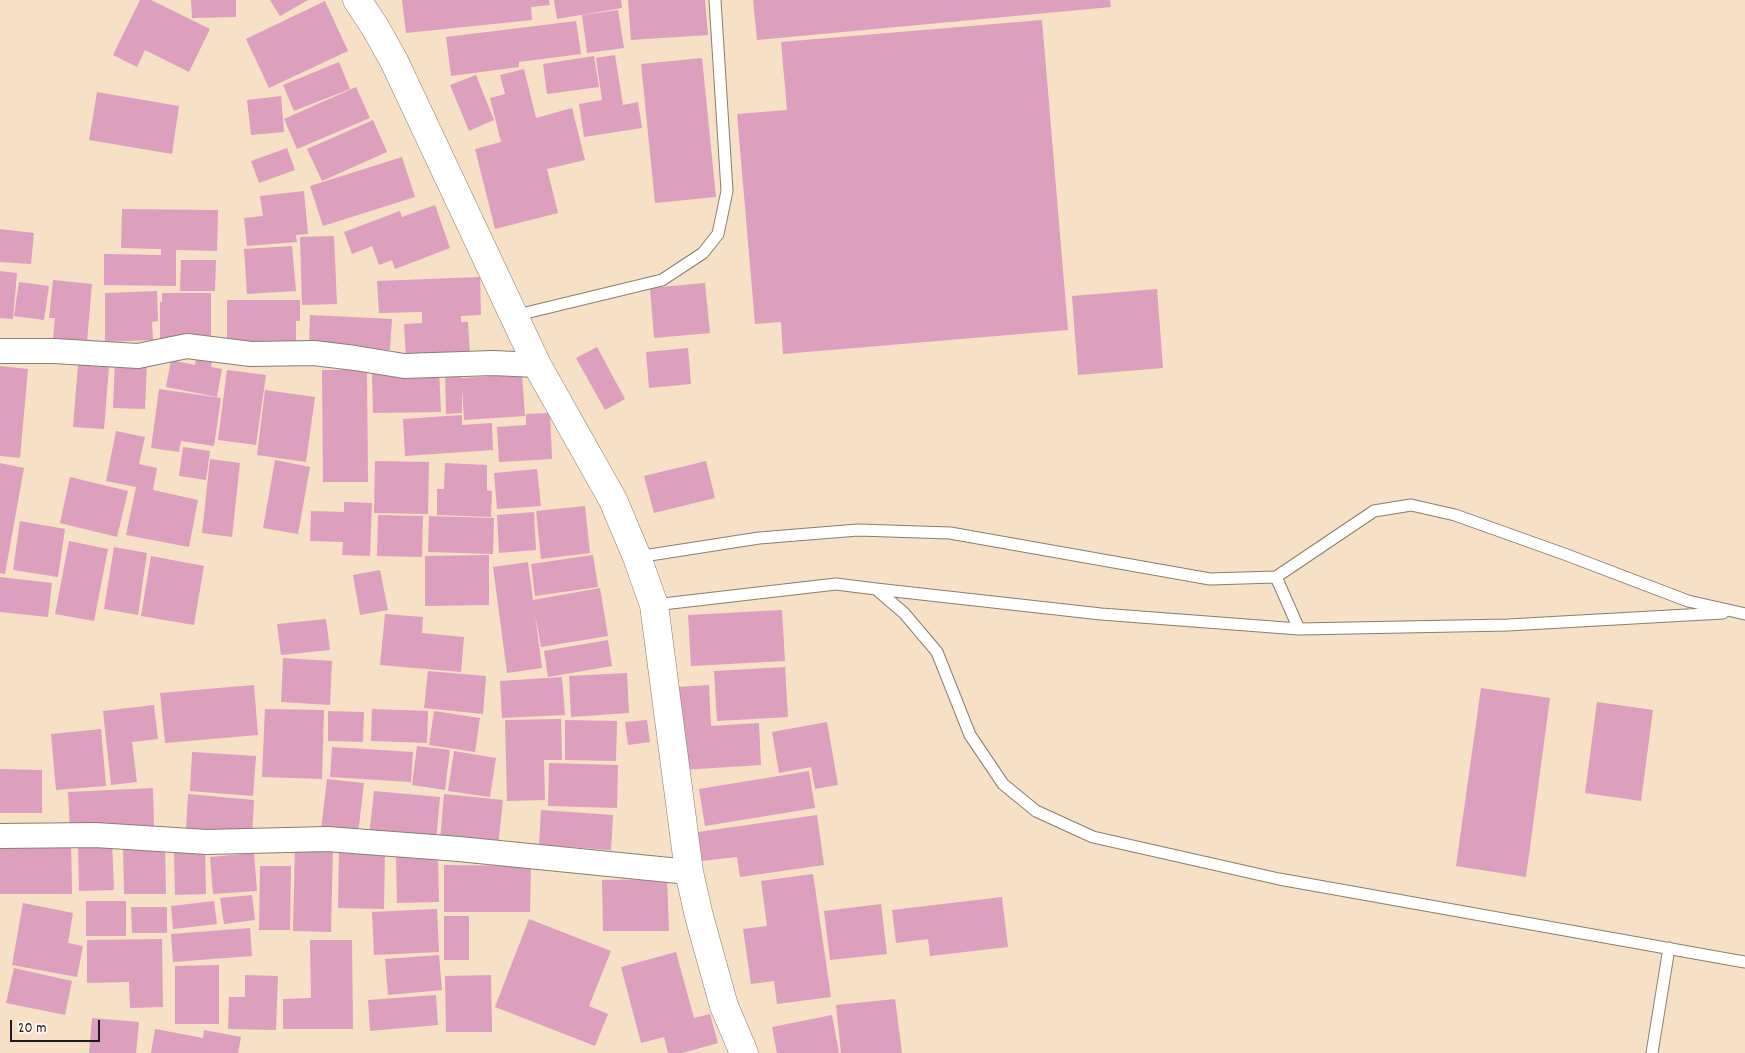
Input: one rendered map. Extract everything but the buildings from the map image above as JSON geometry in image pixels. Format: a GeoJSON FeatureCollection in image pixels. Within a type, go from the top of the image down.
{"type":"FeatureCollection","features":[{"type":"Feature","properties":{"kind":"street"},"geometry":{"type":"LineString","coordinates":[[357,0],[376,27],[394,61],[537,366],[613,500],[637,557],[654,605],[689,872],[724,1006],[744,1053]]}},
{"type":"Feature","properties":{"kind":"street"},"geometry":{"type":"LineString","coordinates":[[0,351],[54,351],[138,356],[187,346],[251,354],[322,354],[404,366],[493,363],[537,366]]}},
{"type":"Feature","properties":{"kind":"street"},"geometry":{"type":"LineString","coordinates":[[0,836],[95,835],[207,842],[327,839],[459,849],[689,872]]}},
{"type":"Feature","properties":{"kind":"lane"},"geometry":{"type":"LineString","coordinates":[[514,316],[662,280],[703,253],[718,234],[726,191],[715,0]]}},
{"type":"Feature","properties":{"kind":"lane"},"geometry":{"type":"LineString","coordinates":[[637,557],[759,538],[858,530],[950,533],[1210,579],[1276,577],[1374,511],[1411,505],[1455,514],[1688,601],[1741,613]]}},
{"type":"Feature","properties":{"kind":"lane"},"geometry":{"type":"LineString","coordinates":[[1276,577],[1299,629]]}},
{"type":"Feature","properties":{"kind":"lane"},"geometry":{"type":"LineString","coordinates":[[654,605],[836,584],[1101,614],[1299,629],[1508,625],[1741,613]]}},
{"type":"Feature","properties":{"kind":"lane"},"geometry":{"type":"LineString","coordinates":[[876,590],[904,613],[937,652],[970,736],[1002,784],[1036,812],[1093,837],[1280,879],[1745,962]]}},
{"type":"Feature","properties":{"kind":"lane"},"geometry":{"type":"LineString","coordinates":[[1652,1053],[1668,948]]}}]}
